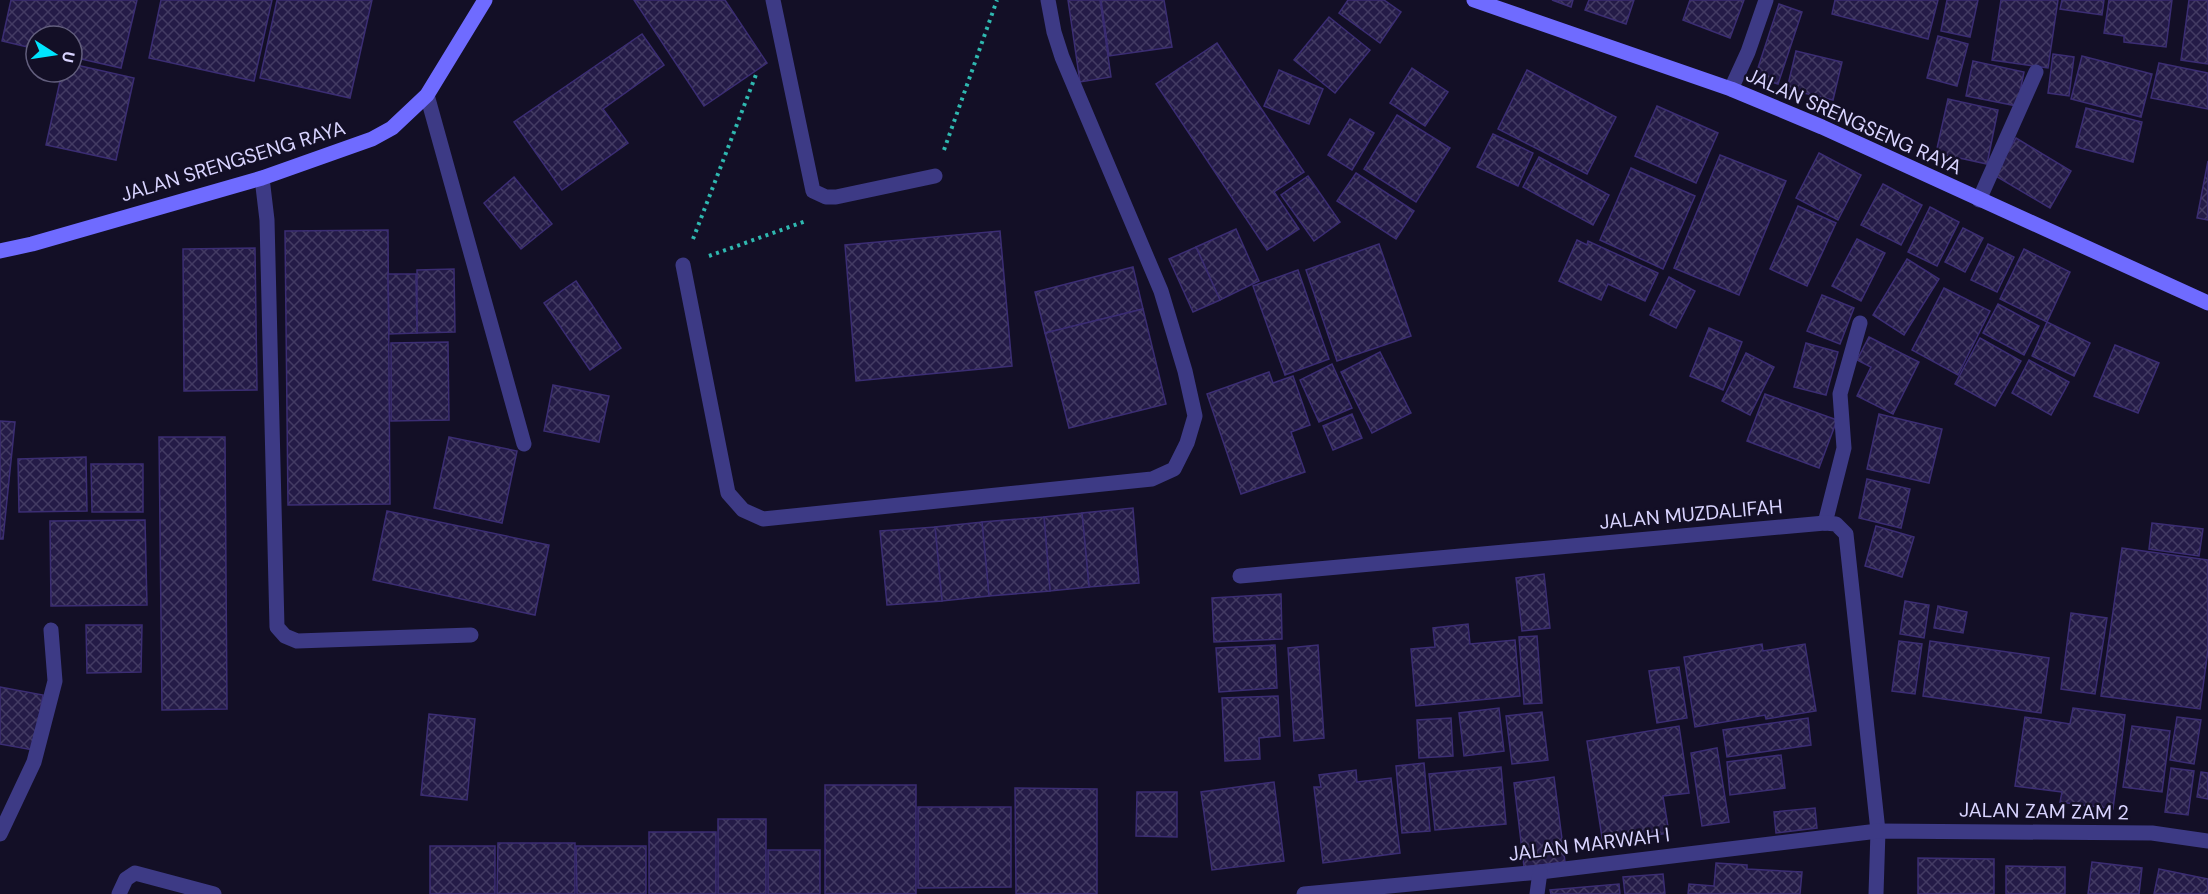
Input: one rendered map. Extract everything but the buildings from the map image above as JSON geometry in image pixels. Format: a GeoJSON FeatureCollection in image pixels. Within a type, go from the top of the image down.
{"type":"FeatureCollection","features":[{"type":"Feature","properties":{"kind":"main road","name":"JALAN SRENGSENG RAYA"},"geometry":{"type":"LineString","coordinates":[[0,251],[32,244],[262,178],[372,139],[392,128],[427,95],[485,0]]}},
{"type":"Feature","properties":{"kind":"main road","name":"JALAN SRENGSENG RAYA"},"geometry":{"type":"LineString","coordinates":[[1474,0],[1731,89],[2208,303]]}},
{"type":"Feature","properties":{"kind":"street"},"geometry":{"type":"LineString","coordinates":[[773,0],[813,191],[826,197],[836,197],[935,176]]}},
{"type":"Feature","properties":{"kind":"street"},"geometry":{"type":"LineString","coordinates":[[683,265],[728,494],[743,510],[763,519],[1152,480],[1174,469],[1187,443],[1195,416],[1185,371],[1161,291],[1062,57],[1054,32],[1048,0]]}},
{"type":"Feature","properties":{"kind":"street"},"geometry":{"type":"LineString","coordinates":[[1731,89],[1748,52],[1766,0]]}},
{"type":"Feature","properties":{"kind":"street"},"geometry":{"type":"LineString","coordinates":[[1979,200],[2036,72]]}},
{"type":"Feature","properties":{"kind":"street"},"geometry":{"type":"LineString","coordinates":[[427,95],[524,444]]}},
{"type":"Feature","properties":{"kind":"street"},"geometry":{"type":"LineString","coordinates":[[262,178],[267,220],[277,627],[285,636],[297,641],[471,635]]}},
{"type":"Feature","properties":{"kind":"street"},"geometry":{"type":"LineString","coordinates":[[1860,323],[1840,394],[1844,448],[1825,524],[1836,524],[1845,534],[1878,831],[1876,894]]}},
{"type":"Feature","properties":{"kind":"street","name":"JALAN MUZDALIFAH"},"geometry":{"type":"LineString","coordinates":[[1240,576],[1825,524]]}},
{"type":"Feature","properties":{"kind":"street"},"geometry":{"type":"LineString","coordinates":[[0,834],[34,762],[55,681],[51,630]]}},
{"type":"Feature","properties":{"kind":"street","name":"JALAN ZAM ZAM 2"},"geometry":{"type":"LineString","coordinates":[[1878,831],[2152,833],[2208,841]]}},
{"type":"Feature","properties":{"kind":"street","name":"JALAN MARWAH I"},"geometry":{"type":"LineString","coordinates":[[1304,894],[1540,872],[1878,831]]}},
{"type":"Feature","properties":{"kind":"street"},"geometry":{"type":"LineString","coordinates":[[1537,894],[1540,872]]}},
{"type":"Feature","properties":{"kind":"street"},"geometry":{"type":"LineString","coordinates":[[119,894],[126,879],[135,873],[214,894]]}},
{"type":"Feature","properties":{"kind":"path"},"geometry":{"type":"LineString","coordinates":[[683,265],[777,19]]}}]}
